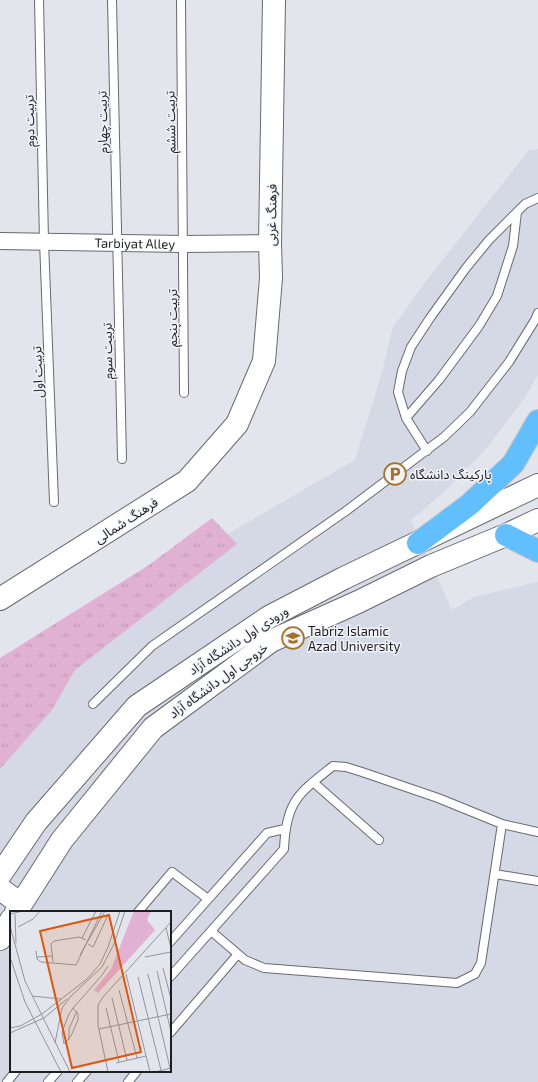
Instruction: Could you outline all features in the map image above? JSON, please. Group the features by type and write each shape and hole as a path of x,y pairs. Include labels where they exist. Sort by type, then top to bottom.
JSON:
{"highway":[{"path":"418,543 469,505 514,464 538,421"},
{"path":"506,535 538,551"}],"street":[{"name":"فرهنگ غربی","path":"236,424 264,361 271,278 270,243 274,0"},
{"name":"Tarbiyat Alley","path":"0,240 184,244 270,243"},
{"name":"فرهنگ شمالی","path":"0,600 187,481 236,424"},
{"name":"ورودی اول دانشگاه آزاد","path":"0,875 36,822 137,706 269,616 344,578 538,485"},
{"path":"492,508 506,535"},
{"name":"خروجی اول دانشگاه آزاد","path":"17,911 62,840 153,728 271,641 358,602 431,566 538,520"},
{"path":"418,543 431,566"},
{"path":"344,578 358,602"},
{"path":"36,822 62,840"},
{"path":"0,889 15,911"},
{"name":"خروجی اول دانشگاه آزاد","path":"0,939 10,922"}],"lane":[{"name":"تربیت دوم","path":"39,0 44,241"},
{"name":"تربیت چهارم","path":"112,0 117,243"},
{"name":"تربیت ششم","path":"181,0 184,244"},
{"path":"427,451 406,418 398,392 402,371 411,347 466,268 489,240 525,204 538,198"},
{"path":"406,418 440,380 479,326 497,296 513,246 517,212"},
{"name":"تربیت اول","path":"44,241 54,502"},
{"name":"تربیت سوم","path":"117,243 122,459"},
{"name":"تربیت پنجم","path":"184,244 184,393"},
{"path":"93,704 152,646 346,511 444,437 470,412 509,362 538,313"},
{"path":"171,976 284,849 285,829 288,813 295,800 313,782 333,766 346,767 438,798 502,824 538,832"},
{"path":"313,782 379,840"},
{"path":"211,931 245,960 264,968 457,983 475,974 481,963 502,824"},
{"path":"171,941 267,833 285,829"},
{"path":"139,911 172,872 208,899"},
{"path":"495,874 538,880"},
{"path":"171,1032 238,954"},
{"path":"7,1082 15,1072"},
{"path":"48,1082 57,1072"},
{"path":"77,1082 86,1072"},
{"path":"128,1082 137,1072"}],"shaded area":[{"name":"Tabriz Islamic Azad University","path":"538,149 538,375 524,399 485,450 446,490 411,520 452,610 474,597 538,582 538,1082 0,1082 0,666 355,460 381,376 393,327 423,285 528,151"}],"green space":[{"path":"212,518 237,544 75,670 52,710 0,769 0,658 149,565"}],"place":[{"name":"پارکینگ دانشگاه","path":"395,474"},
{"name":"Tabriz Islamic Azad University","path":"293,638"}]}
